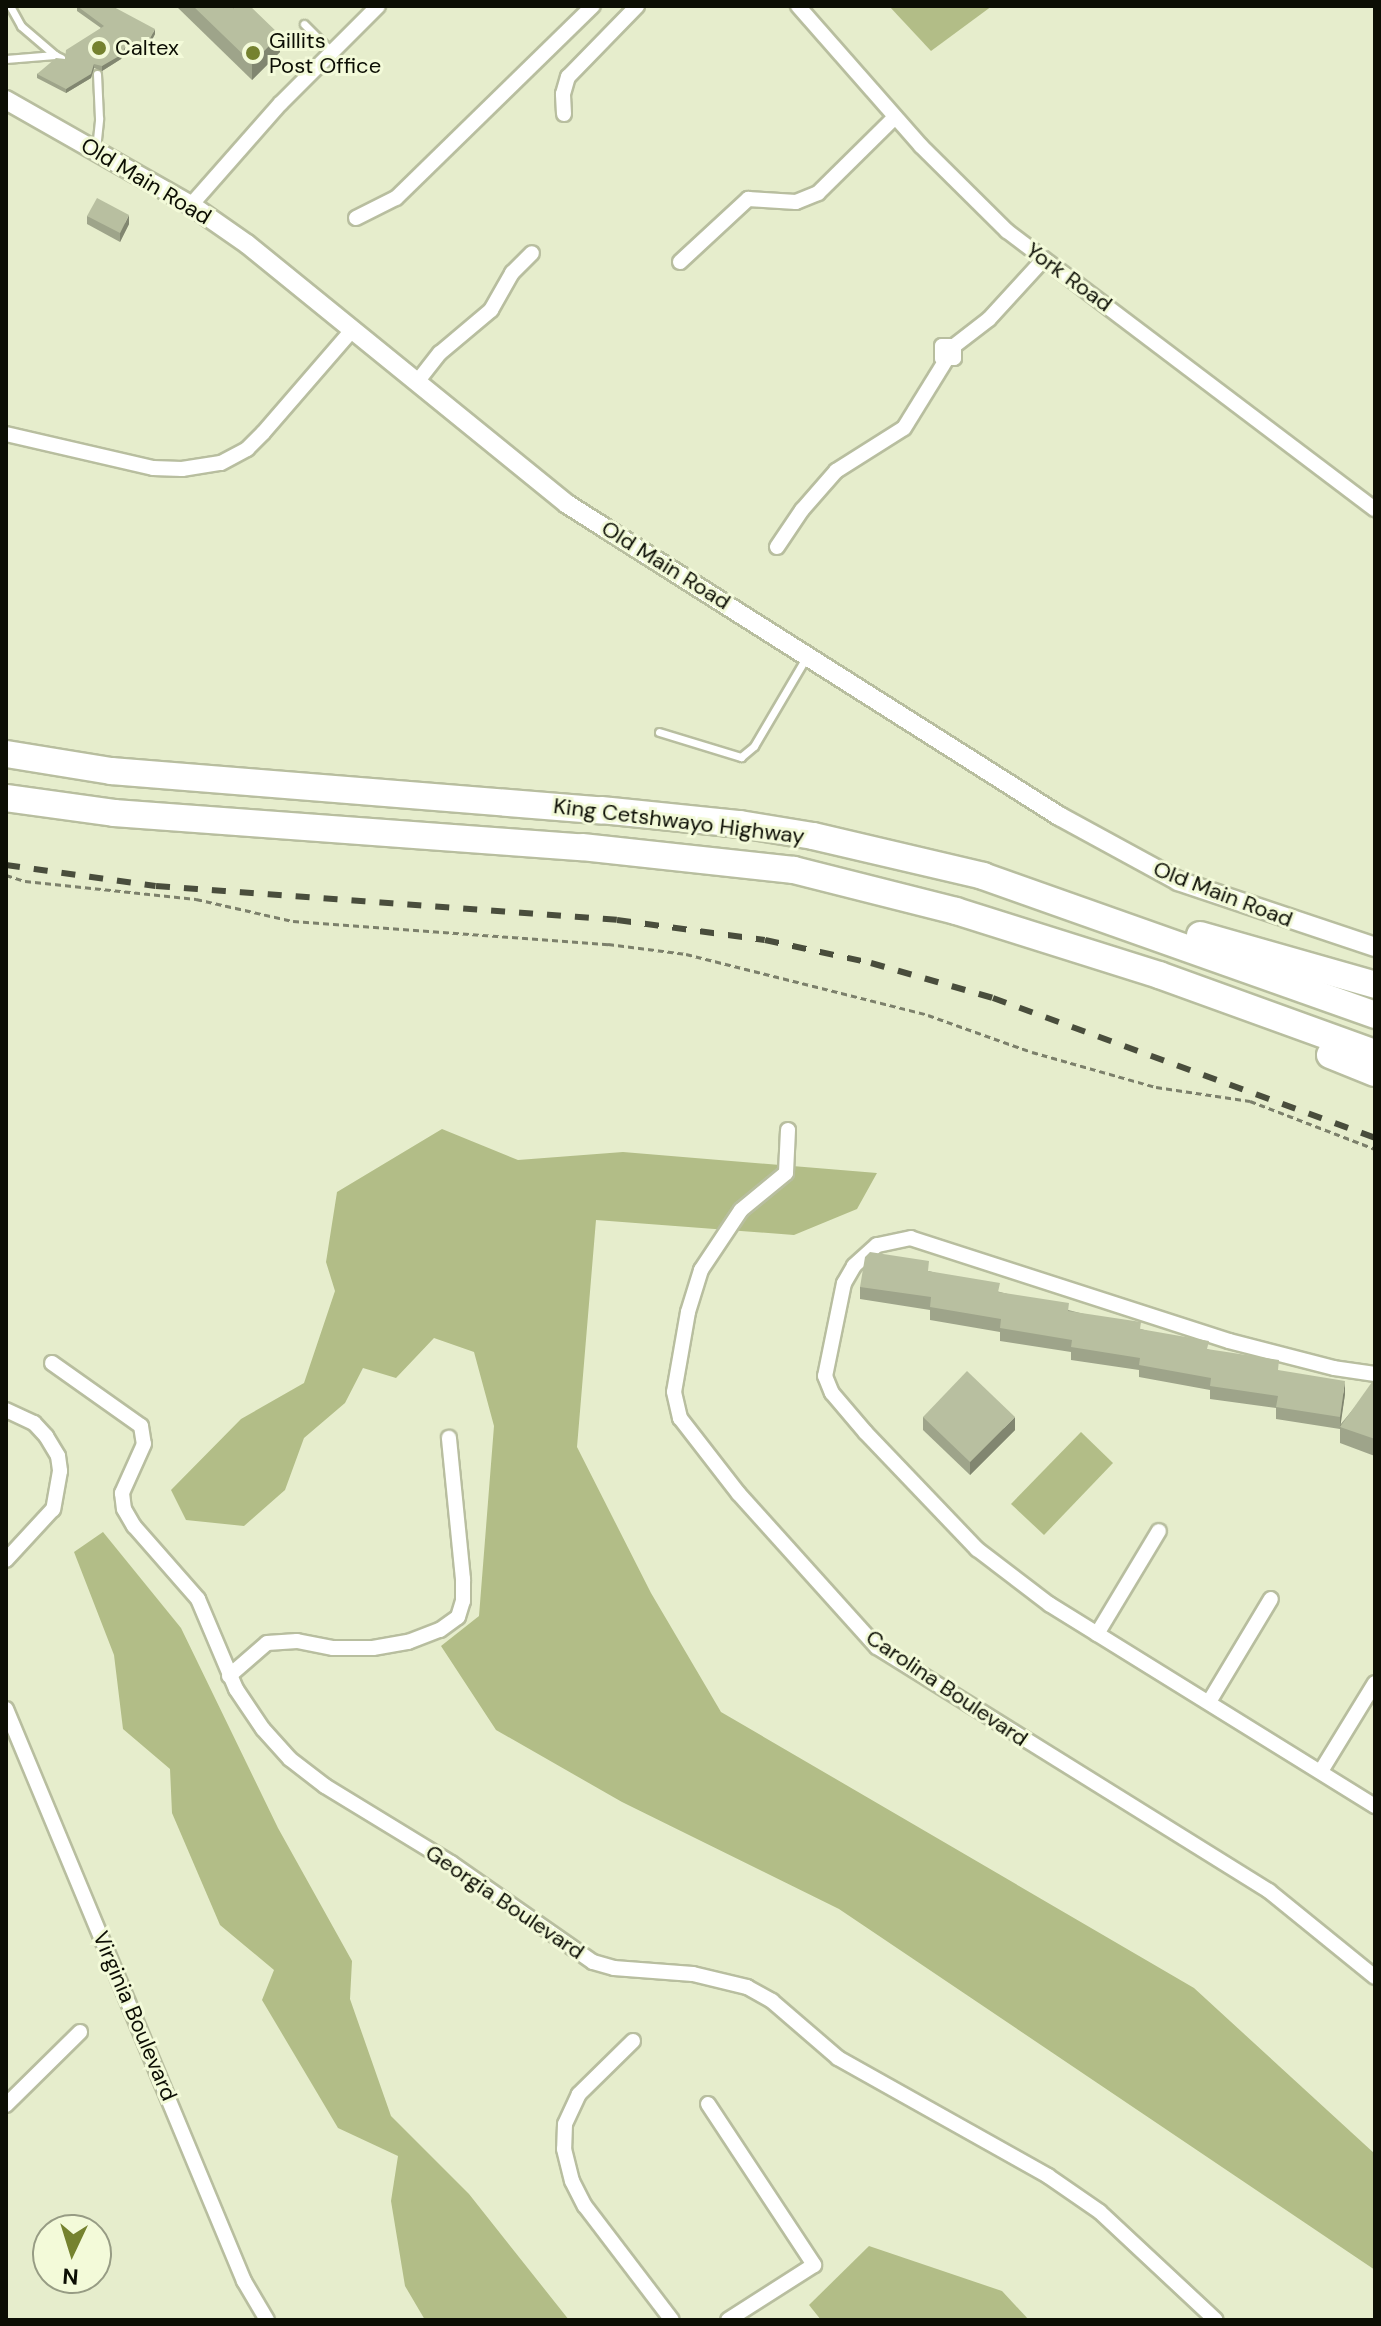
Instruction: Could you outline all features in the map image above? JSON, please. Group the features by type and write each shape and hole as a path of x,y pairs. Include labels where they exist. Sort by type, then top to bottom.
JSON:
{"highway":[{"name":"King Cetshwayo Highway","path":"6,754 111,771 740,824 906,856 983,876 1084,909 1375,1015"},
{"name":"King Cetshwayo Highway","path":"6,798 114,813 582,847 755,864 867,887 1088,953 1159,975 1375,1053"},
{"path":"1084,909 1147,920 1375,985"},
{"path":"1088,953 1182,996 1375,1073"}],"street":[{"path":"191,205 252,133 378,6"},
{"path":"356,218 396,198 593,6"},
{"path":"564,114 563,94 568,77 637,6"},
{"name":"York Road","path":"798,6 948,176 1007,231 1375,509"},
{"name":"Old Main Road","path":"6,100 191,205 247,244 567,504 1117,851 1178,881 1237,903 1375,947"},
{"path":"680,262 748,199 796,202 818,193 895,117"},
{"path":"417,382 440,353 491,310 512,273 532,253"},
{"path":"777,547 802,510 836,471 904,428 946,360 957,354 954,346 989,319 1044,259"},
{"path":"6,434 153,468 182,469 221,463 247,449 263,433 353,329"},
{"name":"Carolina Boulevard","path":"788,1130 786,1173 741,1210 701,1270 688,1312 674,1392 680,1418 739,1494 877,1647 1269,1891 1375,1977"},
{"path":"1375,1374 1334,1368 1229,1341 911,1238 893,1239 868,1253 844,1283 825,1376 832,1393 977,1549 1049,1604 1375,1806"},
{"name":"Georgia Boulevard","path":"52,1363 141,1426 144,1444 122,1493 124,1509 134,1526 198,1599 229,1676 253,1717 290,1759 325,1786 451,1863 582,1955 603,1966 670,1969 756,1991 838,2058 1048,2176 1100,2212 1216,2320"},
{"path":"6,1410 34,1423 58,1456 59,1488 53,1509 6,1560"},
{"path":"229,1676 267,1643 297,1641 333,1648 373,1648 408,1642 440,1630 458,1617 463,1601 463,1579 449,1438"},
{"path":"1097,1634 1159,1531"},
{"path":"1209,1702 1271,1599"},
{"path":"1321,1771 1375,1683"},
{"name":"Virginia Boulevard","path":"6,1709 216,2205 244,2281 267,2320"},
{"path":"6,2105 80,2032"},
{"path":"633,2041 579,2094 565,2124 564,2149 572,2181 585,2206 672,2320"},
{"path":"708,2104 814,2265 728,2320"}],"lane":[{"path":"6,59 58,56 21,26 8,7"},
{"path":"304,24 332,52"},
{"path":"96,151 99,118 97,74"},
{"path":"659,732 741,757 754,746 809,654"}],"path":[{"path":"6,875 25,881 196,899 293,921 371,924 417,932 608,944 686,954 928,1015 1032,1052 1156,1087 1250,1101 1375,1149"}],"green space":[{"path":"889,6 992,6 931,51"},
{"path":"442,1129 518,1160 623,1152 877,1173 857,1209 794,1235 596,1220 577,1447 651,1593 721,1712 1194,1988 1375,2154 1375,2270 839,1909 622,1802 496,1730 441,1646 479,1616 494,1426 474,1352 434,1338 396,1378 363,1368 345,1403 304,1438 285,1490 244,1526 186,1520 171,1490 241,1419 304,1383 335,1291 326,1262 337,1192"},
{"path":"1081,1432 1113,1463 1044,1535 1011,1504"},
{"path":"103,1532 181,1628 278,1828 352,1961 350,1999 391,2116 469,2194 569,2320 425,2320 405,2286 391,2201 398,2156 338,2128 262,2000 274,1970 220,1925 172,1813 170,1769 123,1729 114,1655 74,1552"},
{"path":"869,2246 1002,2291 1029,2320 821,2320 809,2305"}],"building":[{"name":"Caltex","path":"77,6 112,6 155,29 145,48 129,40 121,55 102,66 94,64 91,74 66,89 37,74 56,58 65,59 66,50 104,26"},
{"path":"193,6 232,6 234,9 250,6 280,35 252,63"},
{"path":"97,198 129,215 120,233 87,216"},
{"path":"870,1252 929,1261 928,1271 1000,1283 998,1292 1069,1303 1068,1311 1141,1322 1140,1329 1209,1341 1207,1349 1279,1360 1278,1370 1345,1381 1340,1417 1276,1407 1278,1396 1210,1386 1211,1378 1139,1365 1140,1358 1071,1347 1072,1340 1000,1328 1001,1319 930,1307 931,1297 860,1287 865,1257"},
{"path":"967,1371 1015,1417 970,1462 923,1417"},
{"path":"1372,1382 1375,1383 1375,1439 1340,1427"}],"railway":[{"path":"6,865 156,886 617,920 765,940 871,963 993,998 1375,1138"}],"place":[{"name":"Caltex","path":"99,48"},
{"name":"Gillits Post Office","path":"253,53"}]}
